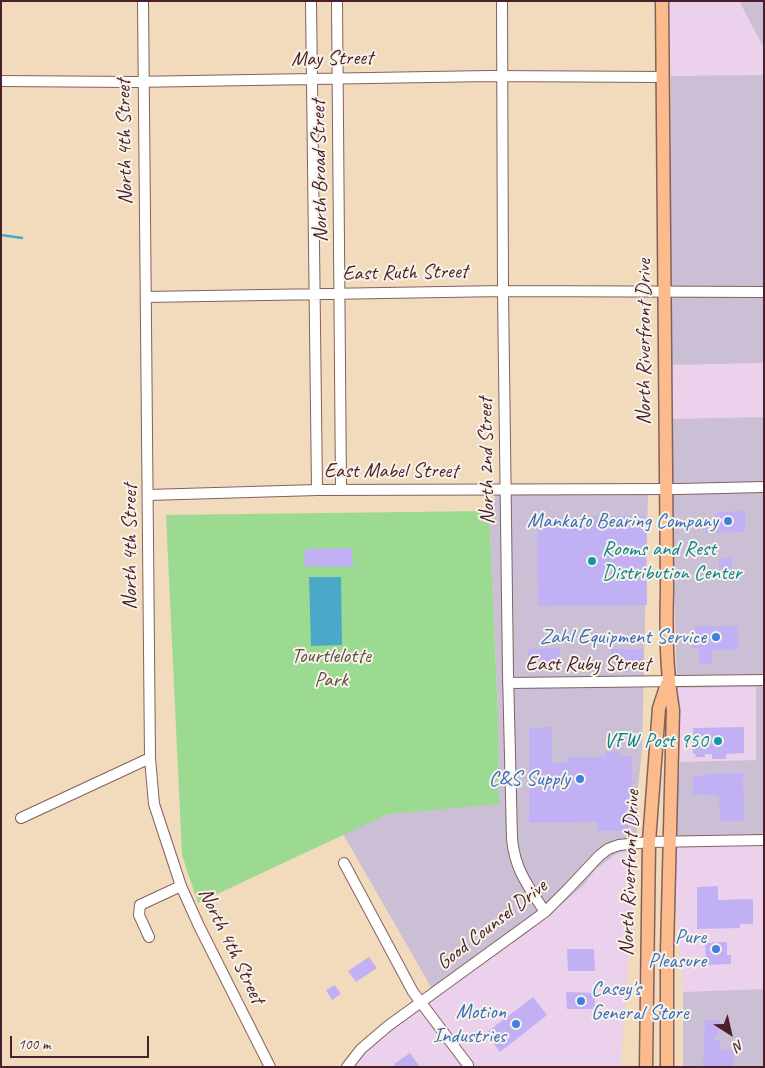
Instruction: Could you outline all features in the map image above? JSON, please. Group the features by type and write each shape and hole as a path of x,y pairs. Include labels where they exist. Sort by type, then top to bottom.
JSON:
{"main road":[{"name":"North Riverfront Drive","path":"662,1 666,633 668,682 673,710 669,841 667,1067"},
{"name":"North Riverfront Drive","path":"646,1067 649,842 658,708 668,682"}],"street":[{"name":"North 4th Street","path":"143,1 150,758 154,804 181,886 270,1067"},
{"name":"North Broad Street","path":"311,1 313,294 317,490"},
{"name":"North Broad Street","path":"337,1 342,490"},
{"name":"North 2nd Street","path":"502,1 503,291 508,683 514,854 518,869 525,883 545,912"},
{"name":"May Street","path":"1,81 503,76 663,77"},
{"name":"East Ruth Street","path":"146,297 503,291 764,292"},
{"name":"East Mabel Street","path":"148,495 317,490 764,487"},
{"name":"East Ruby Street","path":"508,683 764,680"},
{"path":"21,818 150,758"},
{"name":"Good Counsel Drive","path":"347,1067 361,1049 377,1035 545,912 608,848 649,842 764,840"},
{"path":"344,863 413,992 468,1066"},
{"path":"149,936 139,916 140,905 181,886"}],"shaded area":[{"path":"669,1 739,1 764,48 764,75 671,76"},
{"path":"739,1 764,1 764,48"},
{"path":"764,75 764,363 669,365 671,76"},
{"path":"764,363 764,417 670,419 669,365"},
{"path":"764,417 764,844 671,846 680,762 756,760 756,687 677,688 670,419"},
{"path":"497,492 648,495 642,750 637,796 637,856 630,850 616,854 595,870 584,885 526,934 435,994 343,834 388,814 499,803 498,716 489,511"},
{"path":"756,686 756,760 680,762 677,688"},
{"path":"764,844 764,989 683,992 671,846"},
{"path":"630,850 637,856 620,1067 355,1067 367,1050 432,995 526,934 584,885 595,870 616,854"},
{"path":"764,989 764,1067 683,1067 683,992"}],"green space":[{"name":"Tourtlelotte Park","path":"489,511 498,716 499,804 388,814 198,903 182,855 166,515"}],"water":[{"path":"309,577 341,577 342,645 311,646"}],"building":[{"name":"Mankato Bearing Company","path":"745,511 745,532 705,533 705,530 718,512"},
{"name":"Rooms and Rest Distribution Center","path":"646,516 647,605 538,606 537,517"},
{"path":"352,548 353,567 304,566 305,549"},
{"path":"719,558 732,558 732,577 719,577"},
{"name":"Zahl Equipment Service","path":"694,626 738,626 738,650 712,650 712,664 699,664 699,648 693,648"},
{"path":"560,648 560,671 528,671 528,649"},
{"path":"611,649 643,649 643,670 610,669"},
{"name":"C&S Supply","path":"552,727 552,763 567,763 567,757 605,757 605,752 620,751 620,756 632,756 632,795 638,795 638,820 630,823 630,831 597,831 597,822 529,823 529,728"},
{"name":"VFW Post 950","path":"744,727 744,753 726,754 726,759 712,759 712,754 705,754 705,757 695,757 696,754 693,754 693,728"},
{"path":"743,773 744,821 720,821 719,796 693,794 693,776"},
{"path":"718,886 718,900 753,899 753,924 740,924 740,928 697,929 697,887"},
{"name":"Pure Pleasure","path":"727,942 727,955 731,955 731,964 706,965 705,943"},
{"name":"Casey's General Store","path":"567,949 594,949 595,971 568,971"},
{"path":"369,957 377,968 356,982 348,971"},
{"path":"335,985 341,994 332,1000 326,990"},
{"name":"Casey's General Store","path":"566,992 595,993 595,1009 567,1009"},
{"name":"Motion Industries","path":"533,997 547,1015 500,1052 486,1033"},
{"path":"705,1020 719,1020 719,1035 715,1035 715,1040 720,1040 720,1050 734,1050 733,1067 703,1067"},
{"path":"410,1053 420,1067 397,1067 394,1064"}],"waterway":[{"path":"1,235 22,238"}],"place":[{"name":"Mankato Bearing Company","path":"728,521"},
{"name":"Rooms and Rest Distribution Center","path":"592,561"},
{"name":"Zahl Equipment Service","path":"716,637"},
{"name":"VFW Post 950","path":"718,741"},
{"name":"C&S Supply","path":"580,779"},
{"name":"Pure Pleasure","path":"716,949"},
{"name":"Casey's General Store","path":"581,1001"},
{"name":"Motion Industries","path":"516,1024"}]}
